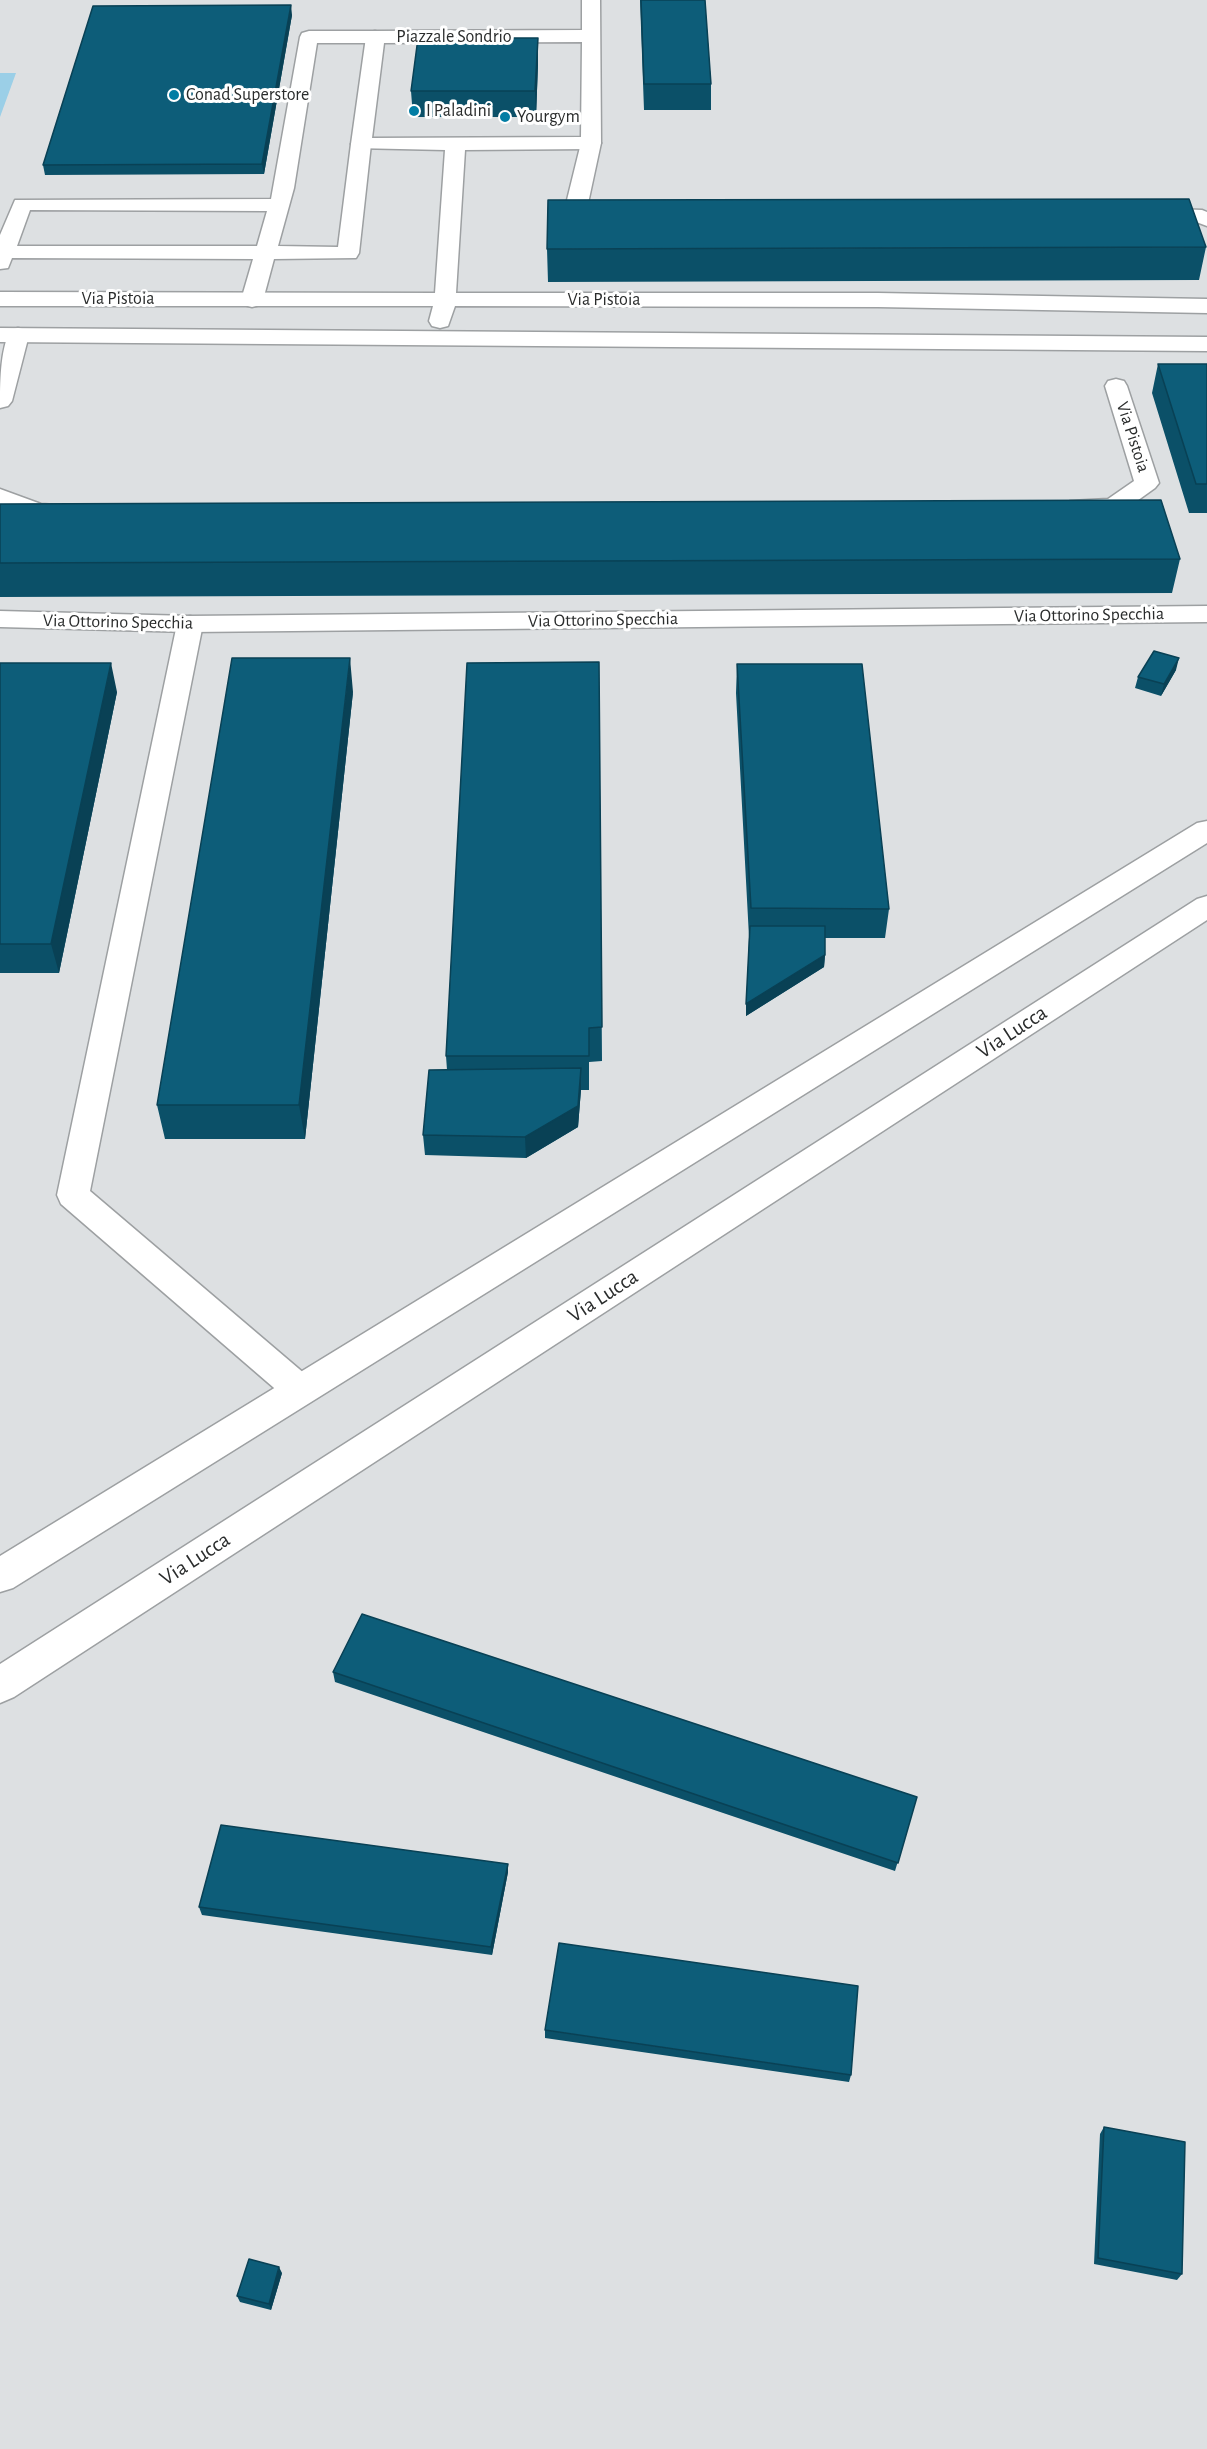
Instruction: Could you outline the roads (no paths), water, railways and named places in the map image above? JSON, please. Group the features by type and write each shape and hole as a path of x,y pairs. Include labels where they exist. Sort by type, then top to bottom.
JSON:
{"street":[{"path":"591,0 591,142 576,204 577,211 587,216 635,216"},
{"name":"Piazzale Sondrio","path":"266,253 348,253 375,37 591,36"},
{"path":"252,300 280,205 309,37 375,37"},
{"path":"361,144 591,142"},
{"path":"437,337 445,300 455,144"},
{"path":"266,253 2,258 22,204 280,205"},
{"path":"1135,214 1195,214 1207,220"},
{"name":"Via Pistoia","path":"0,299 878,300 1207,306"},
{"name":"Via Pistoia","path":"0,401 9,335 1207,344"},
{"name":"Via Pistoia","path":"1054,507 1114,506 1147,483 1116,386"},
{"path":"0,496 38,511 86,511"},
{"name":"Via Ottorino Specchia","path":"0,619 190,624 1207,614"},
{"path":"190,624 73,1195 300,1390"},
{"path":"0,1576 1207,830"},
{"name":"Via Lucca","path":"0,1685 1207,906"}],"place":[{"name":"Conad Superstore","path":"174,95"},
{"name":"I Paladini","path":"414,111"},
{"name":"Yourgym","path":"505,117"}]}
